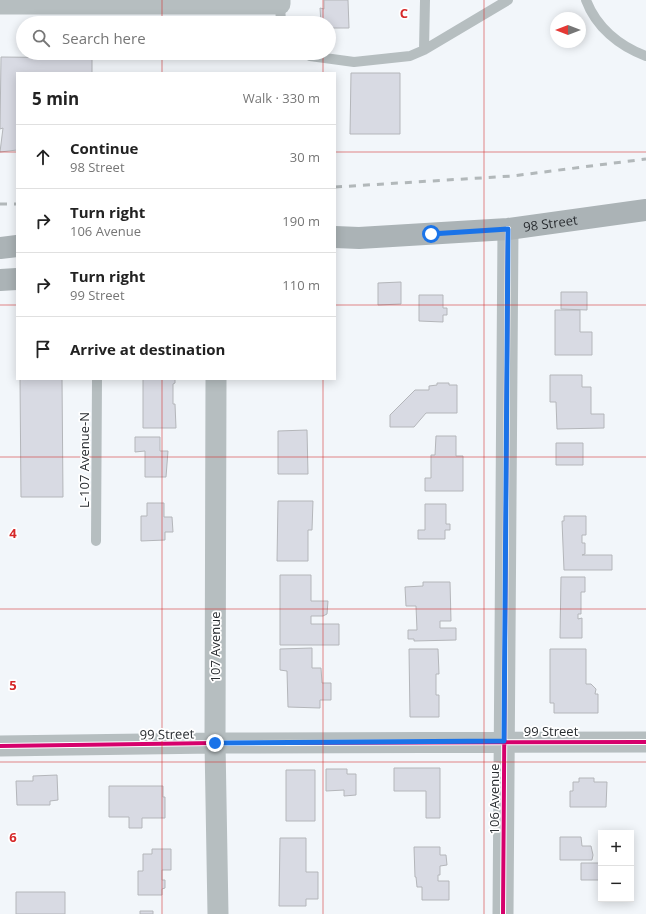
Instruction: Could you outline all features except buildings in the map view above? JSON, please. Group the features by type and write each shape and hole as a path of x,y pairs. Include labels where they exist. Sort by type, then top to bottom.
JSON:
{"main road":[{"name":"98 Street","path":"336,237 358,238 508,229 646,210"},
{"name":"98 Street","path":"336,242 358,238"},
{"path":"0,248 16,246"},
{"path":"0,280 16,279"}],"street":[{"path":"0,4 280,9"},
{"name":"106 Avenue","path":"503,914 508,229"},
{"name":"107 Avenue","path":"216,380 215,743 218,914"},
{"name":"99 Street","path":"0,746 504,741 646,742"}],"lane":[{"path":"424,50 426,0"},
{"path":"336,60 354,62 410,56 424,50 508,0"},
{"path":"586,0 598,22 612,37 630,50 646,56"},
{"name":"L-107 Avenue-N","path":"96,541 97,380"}],"railway":[{"path":"336,187 512,176 646,159"},
{"path":"0,204 16,204"}],"cycle path":[{"path":"503,914 508,229"},
{"path":"0,746 215,743 646,742"}],"route":[{"path":"215,743 504,741 508,229 431,234"}]}
